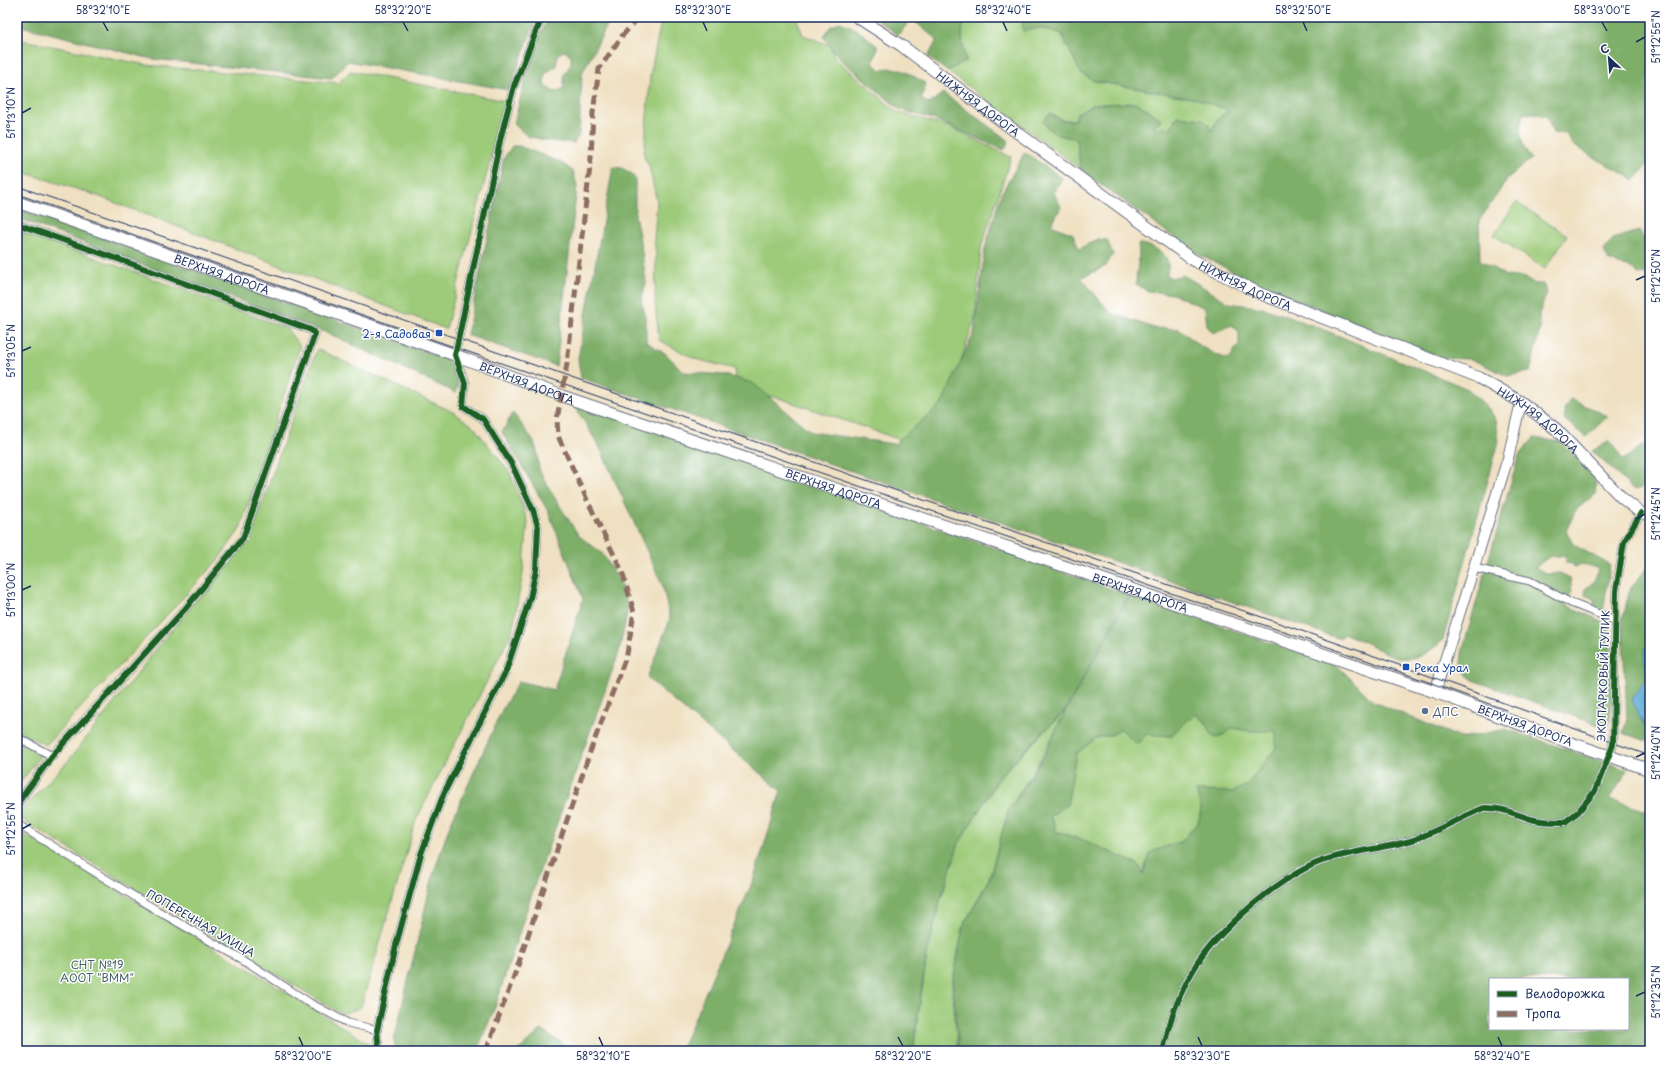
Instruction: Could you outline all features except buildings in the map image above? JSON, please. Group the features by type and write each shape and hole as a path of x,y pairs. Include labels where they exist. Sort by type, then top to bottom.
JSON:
{"main road":[{"name":"НИЖНЯЯ ДОРОГА","path":"857,17 902,46 1192,260 1260,294 1479,378 1521,402 1556,429 1622,498 1645,514"},
{"name":"ВЕРХНЯЯ ДОРОГА","path":"17,202 455,355 562,396 1435,692 1565,741 1650,770"},
{"path":"1435,692 1508,458 1521,402"}],"street":[{"path":"379,1051 377,1030 396,945 421,854 444,793 506,671 530,598 536,570 538,527 533,510 512,466 483,419 463,406 465,383 455,355 503,129 514,86 542,17"},
{"path":"17,224 132,264 215,296 249,306 311,330 315,334 243,538 185,610 52,756 17,804"},
{"name":"ЭКОПАРКОВЫЙ ТУПИК","path":"1163,1051 1170,1020 1183,989 1207,950 1243,913 1266,894 1295,874 1322,861 1416,839 1484,808 1502,809 1534,820 1547,822 1565,822 1578,812 1595,791 1613,745 1614,620 1616,591 1624,542 1645,514"},
{"path":"1474,568 1530,581 1571,604 1614,620"},
{"path":"17,737 35,745 52,756"},
{"name":"ПОПЕРЕЧНАЯ УЛИЦА","path":"17,824 158,911 247,962 310,1003 348,1023 377,1030"}],"green space":[{"path":"17,17 537,17 509,90 348,61 332,78 152,59 17,25"},
{"path":"549,17 614,17 608,24 582,73 579,135 574,143 548,141 527,136 514,124 532,55","holes":["564,51 571,55 571,64 564,75 564,88 554,92 544,85 545,74 556,66 558,54"]},
{"path":"662,17 796,17 803,35 830,45 835,58 897,112 950,127 1011,157 981,248 975,318 944,413 921,447 779,398 734,389 735,369 695,359 659,340 655,304 656,255 654,239 657,202 649,166 644,157 650,76"},
{"path":"874,17 967,17 964,21 962,32 966,61 947,71 928,57 937,40 912,19 898,35"},
{"path":"968,17 1022,17 1023,31 1040,28 1061,33 1081,73 1094,81 1198,99 1229,110 1219,118 1210,132 1208,124 1203,119 1177,116 1171,128 1153,128 1161,119 1137,103 1095,104 1077,113 1075,120 1062,120 1050,113 1043,121 1049,129 1061,136 1076,138 1081,169 947,71 966,61 962,32 965,21"},
{"path":"1022,17 1650,17 1650,161 1635,180 1574,146 1566,134 1553,133 1547,117 1535,113 1523,114 1521,138 1531,159 1508,178 1479,221 1480,260 1506,276 1526,278 1535,284 1543,284 1547,293 1539,314 1540,329 1530,372 1507,376 1471,359 1442,358 1264,287 1196,253 1081,170 1076,138 1061,136 1049,129 1043,121 1050,113 1062,121 1075,120 1078,113 1095,104 1137,103 1161,119 1153,128 1171,128 1177,116 1203,119 1208,124 1211,132 1219,118 1229,110 1198,99 1094,81 1081,73 1061,33 1040,28 1023,31"},
{"path":"839,22 865,35 878,47 873,63 880,70 886,68 898,69 926,84 921,99 929,104 943,93 1009,141 1004,150 936,120 899,109 839,58 824,37 830,27"},
{"path":"17,39 146,65 339,83 350,71 506,101 446,329 95,195 17,170"},
{"path":"512,146 519,146 560,162 573,171 577,186 556,366 467,335 504,158"},
{"path":"1025,152 1062,178 1054,193 1061,207 1051,225 1073,234 1079,249 1098,239 1107,240 1113,254 1106,266 1081,278 1111,313 1154,328 1180,329 1196,343 1209,351 1229,359 1239,344 1239,332 1232,325 1213,333 1207,326 1205,308 1173,294 1148,291 1136,284 1139,254 1138,244 1147,245 1156,249 1167,259 1167,274 1171,278 1183,275 1229,303 1263,308 1317,327 1468,389 1488,408 1496,420 1499,441 1443,640 1429,651 1416,657 1405,658 1394,656 1345,634 1340,639 581,378 578,359 613,167 622,168 632,174 635,179 635,215 646,283 641,301 646,317 646,342 666,354 684,372 724,375 753,383 811,432 894,444 941,405 974,333 985,249 1001,194"},
{"path":"1516,202 1567,235 1545,269 1494,235"},
{"path":"17,208 446,359 457,374 458,383 456,393 330,334 17,218"},
{"path":"17,229 286,328 300,346 240,529 218,560 46,745 17,731"},
{"path":"1639,231 1644,238 1650,236 1650,273 1638,274 1633,269 1608,260 1604,251 1613,239"},
{"path":"317,349 453,412 473,426 510,473 528,522 523,572 512,632 416,820 361,1007 342,1014 17,817 17,814 69,760 185,613 248,543"},
{"path":"1570,399 1608,416 1586,437 1565,420 1564,410"},
{"path":"572,401 1129,595 1065,710 1001,774 959,843 940,901 926,957 914,1044 915,1051 655,1051 683,1046 754,878 781,791 647,678 670,619 662,584 600,448"},
{"path":"513,413 533,440 537,451 539,469 551,492 579,536 602,553 621,584 627,604 627,614 619,652 536,881 495,1007 477,1051 395,1051 394,1040 433,875 449,827 502,710 519,681 554,690 583,599 548,511 502,432"},
{"path":"1534,438 1561,442 1590,470 1596,485 1595,494 1575,511 1566,531 1574,545 1610,565 1603,612 1593,609 1594,599 1585,595 1586,588 1595,581 1598,568 1582,564 1574,567 1573,564 1565,563 1567,558 1554,556 1543,561 1536,568 1548,574 1560,573 1570,578 1572,592 1564,604 1610,625 1609,638 1612,704 1607,728 1475,681 1464,671 1462,663 1463,648 1519,455"},
{"path":"1610,441 1623,460 1646,443 1650,446 1650,492 1644,487 1634,490 1592,451"},
{"path":"1647,568 1650,570 1650,633 1647,678 1632,699 1638,716 1650,731 1650,742 1623,733 1627,718 1622,621 1630,589"},
{"path":"1130,595 1338,666 1374,702 1461,738 1506,729 1628,770 1610,799 1650,812 1650,1051 959,1051 953,984 963,927 990,878 1008,812 1045,754 1066,710","holes":["1195,714 1205,721 1212,735 1219,738 1233,728 1250,731 1276,731 1276,748 1247,785 1233,792 1196,791 1201,808 1199,821 1182,841 1151,852 1143,874 1139,865 1081,839 1057,832 1050,816 1067,805 1076,754 1096,738 1114,734 1121,729 1137,744 1147,734 1170,736"]},
{"path":"1065,711 1044,753 1008,812 989,878 963,927 952,985 958,1051 915,1051 914,1044 927,957 940,901 959,843 1002,774"},
{"path":"1195,714 1205,721 1212,735 1233,728 1250,731 1277,731 1276,748 1247,785 1233,792 1197,791 1201,808 1199,821 1182,841 1151,852 1142,875 1139,865 1081,839 1057,832 1050,816 1067,805 1076,754 1096,738 1114,734 1121,728 1126,734 1170,736"},
{"path":"17,742 42,754 17,787"},
{"name":"СНТ №19 АООТ \"ВММ\"","path":"17,830 249,969 371,1045 372,1051 17,1051"},
{"path":"541,1030 574,1051 518,1051"}],"water":[{"path":"1650,633 1650,731 1638,716 1632,699 1647,678 1644,656"}],"tram line":[{"path":"17,186 1377,657 1650,756"},
{"path":"17,194 457,348 1395,670 1506,710"}],"marked path":[{"path":"486,1051 517,968 590,752 627,654 634,612 622,571 558,436 557,419 567,364 591,158 593,113 599,69 622,36 639,17"}],"cycle path":[{"path":"379,1051 377,1030 396,945 421,854 444,793 506,671 530,598 536,570 538,527 533,510 512,465 483,419 463,406 465,383 455,355 501,136 514,86 542,17"},
{"path":"17,224 132,264 311,330 315,334 243,538 185,609 52,756 17,804"},
{"path":"1163,1051 1171,1019 1188,979 1194,969 1218,938 1234,922 1251,906 1287,879 1305,869 1333,857 1416,839 1485,808 1498,809 1535,820 1550,822 1565,822 1578,812 1595,791 1613,745 1616,591 1624,542 1641,513"}],"place":[{"name":"2-я Садовая","path":"439,333"},
{"name":"Река Урал","path":"1406,667"},
{"name":"ДПС","path":"1425,711"}]}
